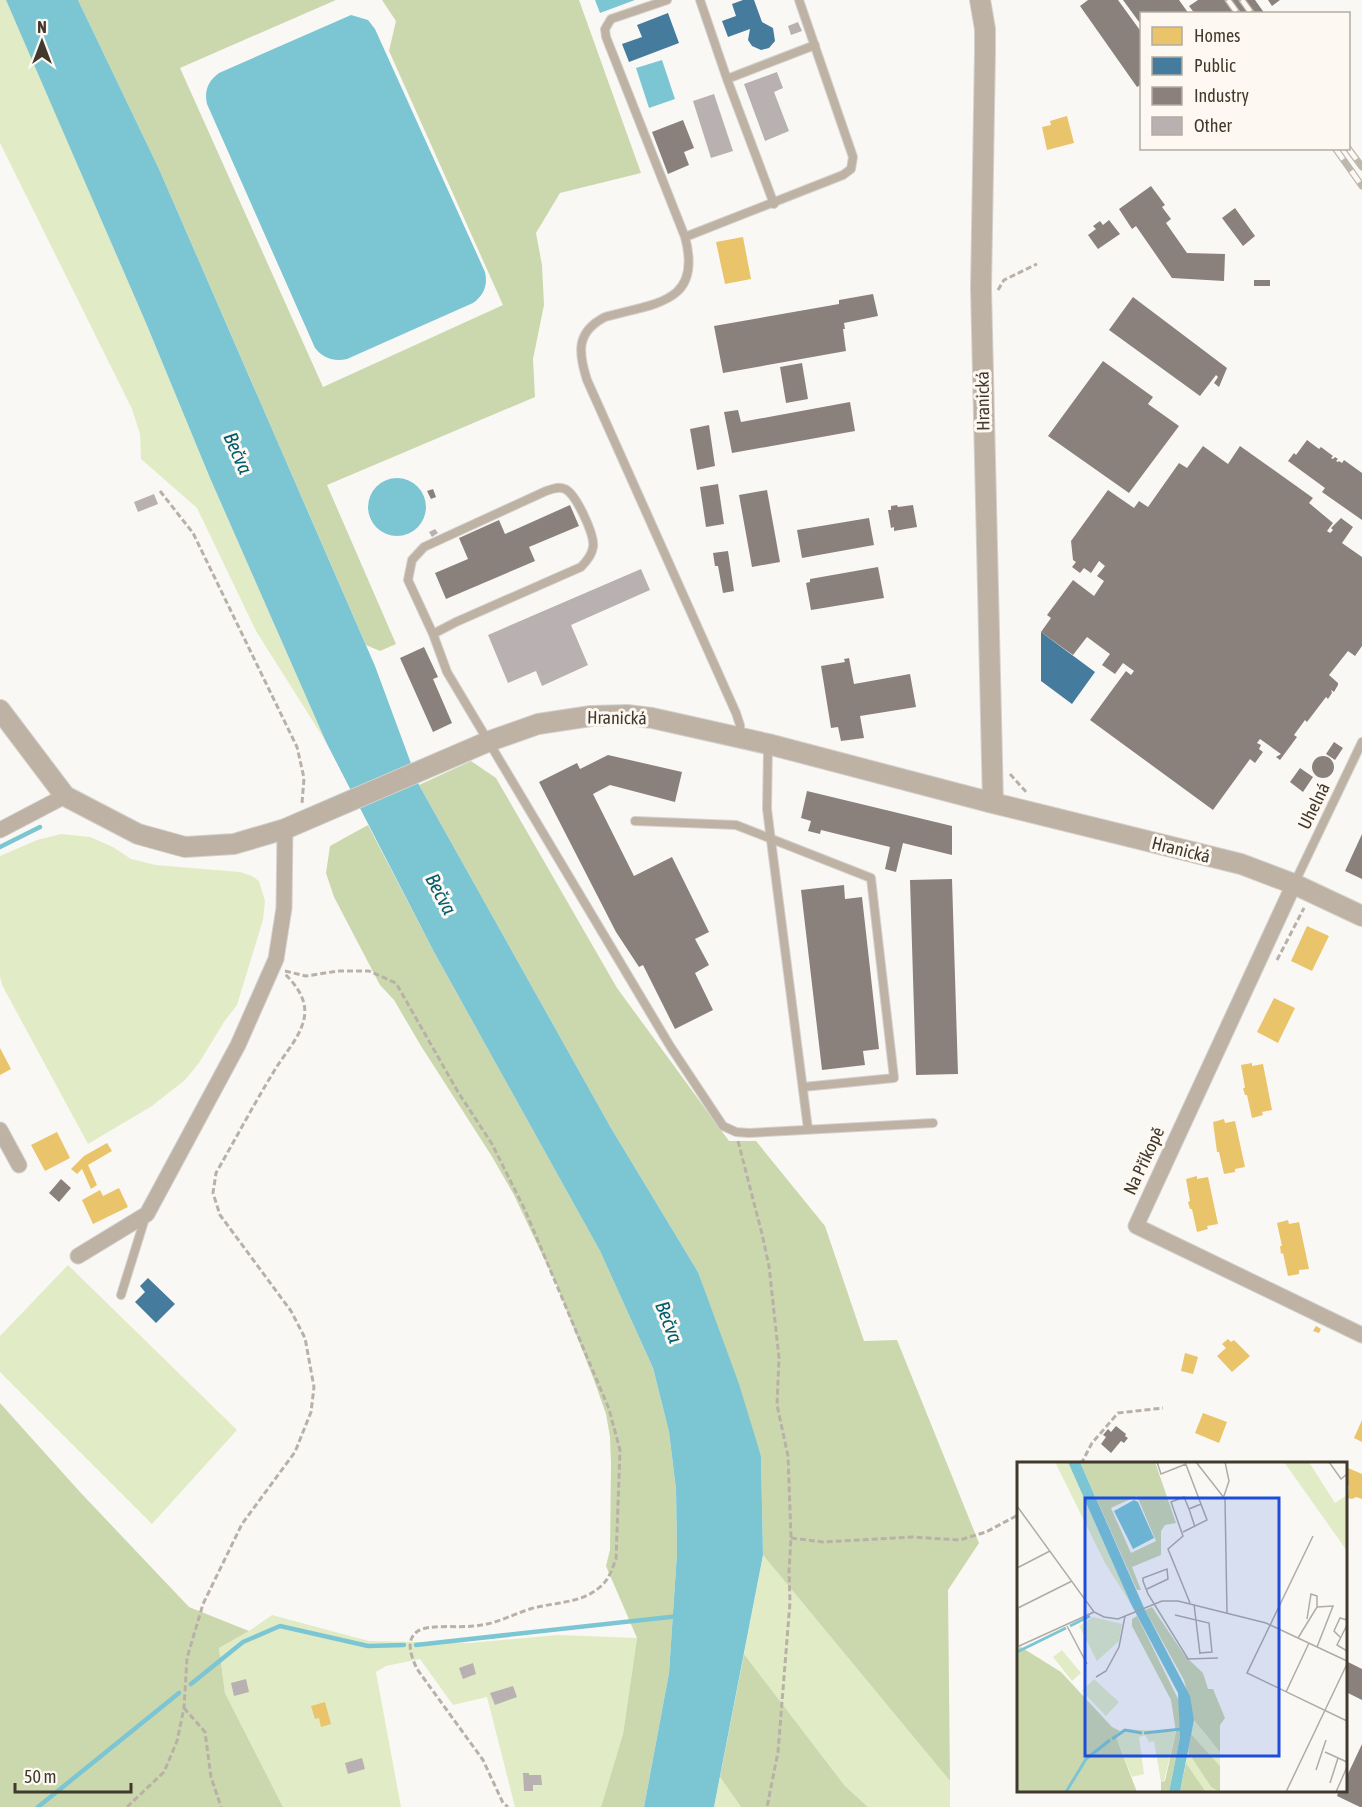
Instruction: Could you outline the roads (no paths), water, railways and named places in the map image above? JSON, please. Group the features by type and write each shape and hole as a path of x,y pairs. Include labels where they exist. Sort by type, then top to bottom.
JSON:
{"street":[{"name":"Hranická","path":"981,0 986,51 981,288 993,803"},
{"path":"0,710 65,796 0,830"},
{"name":"Hranická","path":"65,796 138,834 185,847 234,844 300,823 487,742 546,722 613,715 652,718 768,744 993,803 1242,864 1294,884 1362,916"},
{"path":"78,1256 147,1214 238,1045 276,959 300,823"},
{"name":"Na Příkopě","path":"1294,884 1136,1226 1362,1335"},
{"path":"0,1130 19,1165"}],"lane":[{"path":"667,0 611,19 605,29 614,59 685,237 689,270 677,294 658,303 605,317 595,322 583,338 581,359 587,380 736,713 741,732 740,738"},
{"path":"700,0 774,204"},
{"path":"685,237 843,176 852,169 853,157 798,0"},
{"path":"727,79 815,45"},
{"path":"433,634 581,567 593,550 594,540 575,497 565,489 557,488 424,547 412,560 408,580 433,634 447,672 487,742 670,1046 718,1120 729,1130 736,1132 933,1123"},
{"name":"Uhelná","path":"1294,884 1362,742"},
{"path":"768,744 767,809 808,1129"},
{"path":"635,820 736,825 871,878 894,1078 803,1087"},
{"path":"121,1295 147,1214"}],"water":[{"name":"Bečva","path":"6,0 78,0 159,169 375,666 419,785 611,1128 698,1272 739,1384 761,1456 763,1555 714,1807 644,1807 669,1673 677,1553 676,1489 669,1432 653,1368 600,1251 434,952 326,742 210,478 146,323"},
{"path":"595,0 635,0 600,13"},
{"path":"351,15 368,20 375,29 485,272 486,281 480,297 473,303 347,359 338,360 325,357 315,348 207,104 206,95 212,79 219,73"},
{"path":"662,60 675,99 649,108 636,68"},
{"path":"391,478 403,478 418,486 426,501 426,513 418,528 403,536 391,536 376,528 368,513 368,501 376,486"}],"waterway":[{"path":"0,847 40,827"},
{"path":"416,1645 679,1616"},
{"path":"191,1684 243,1642 280,1626 368,1646 404,1645"},
{"path":"38,1807 179,1693"}],"railway":[{"path":"1228,0 1237,12"},
{"path":"1242,0 1251,12"},
{"path":"1336,150 1362,186"},
{"path":"1349,150 1362,167"}]}
